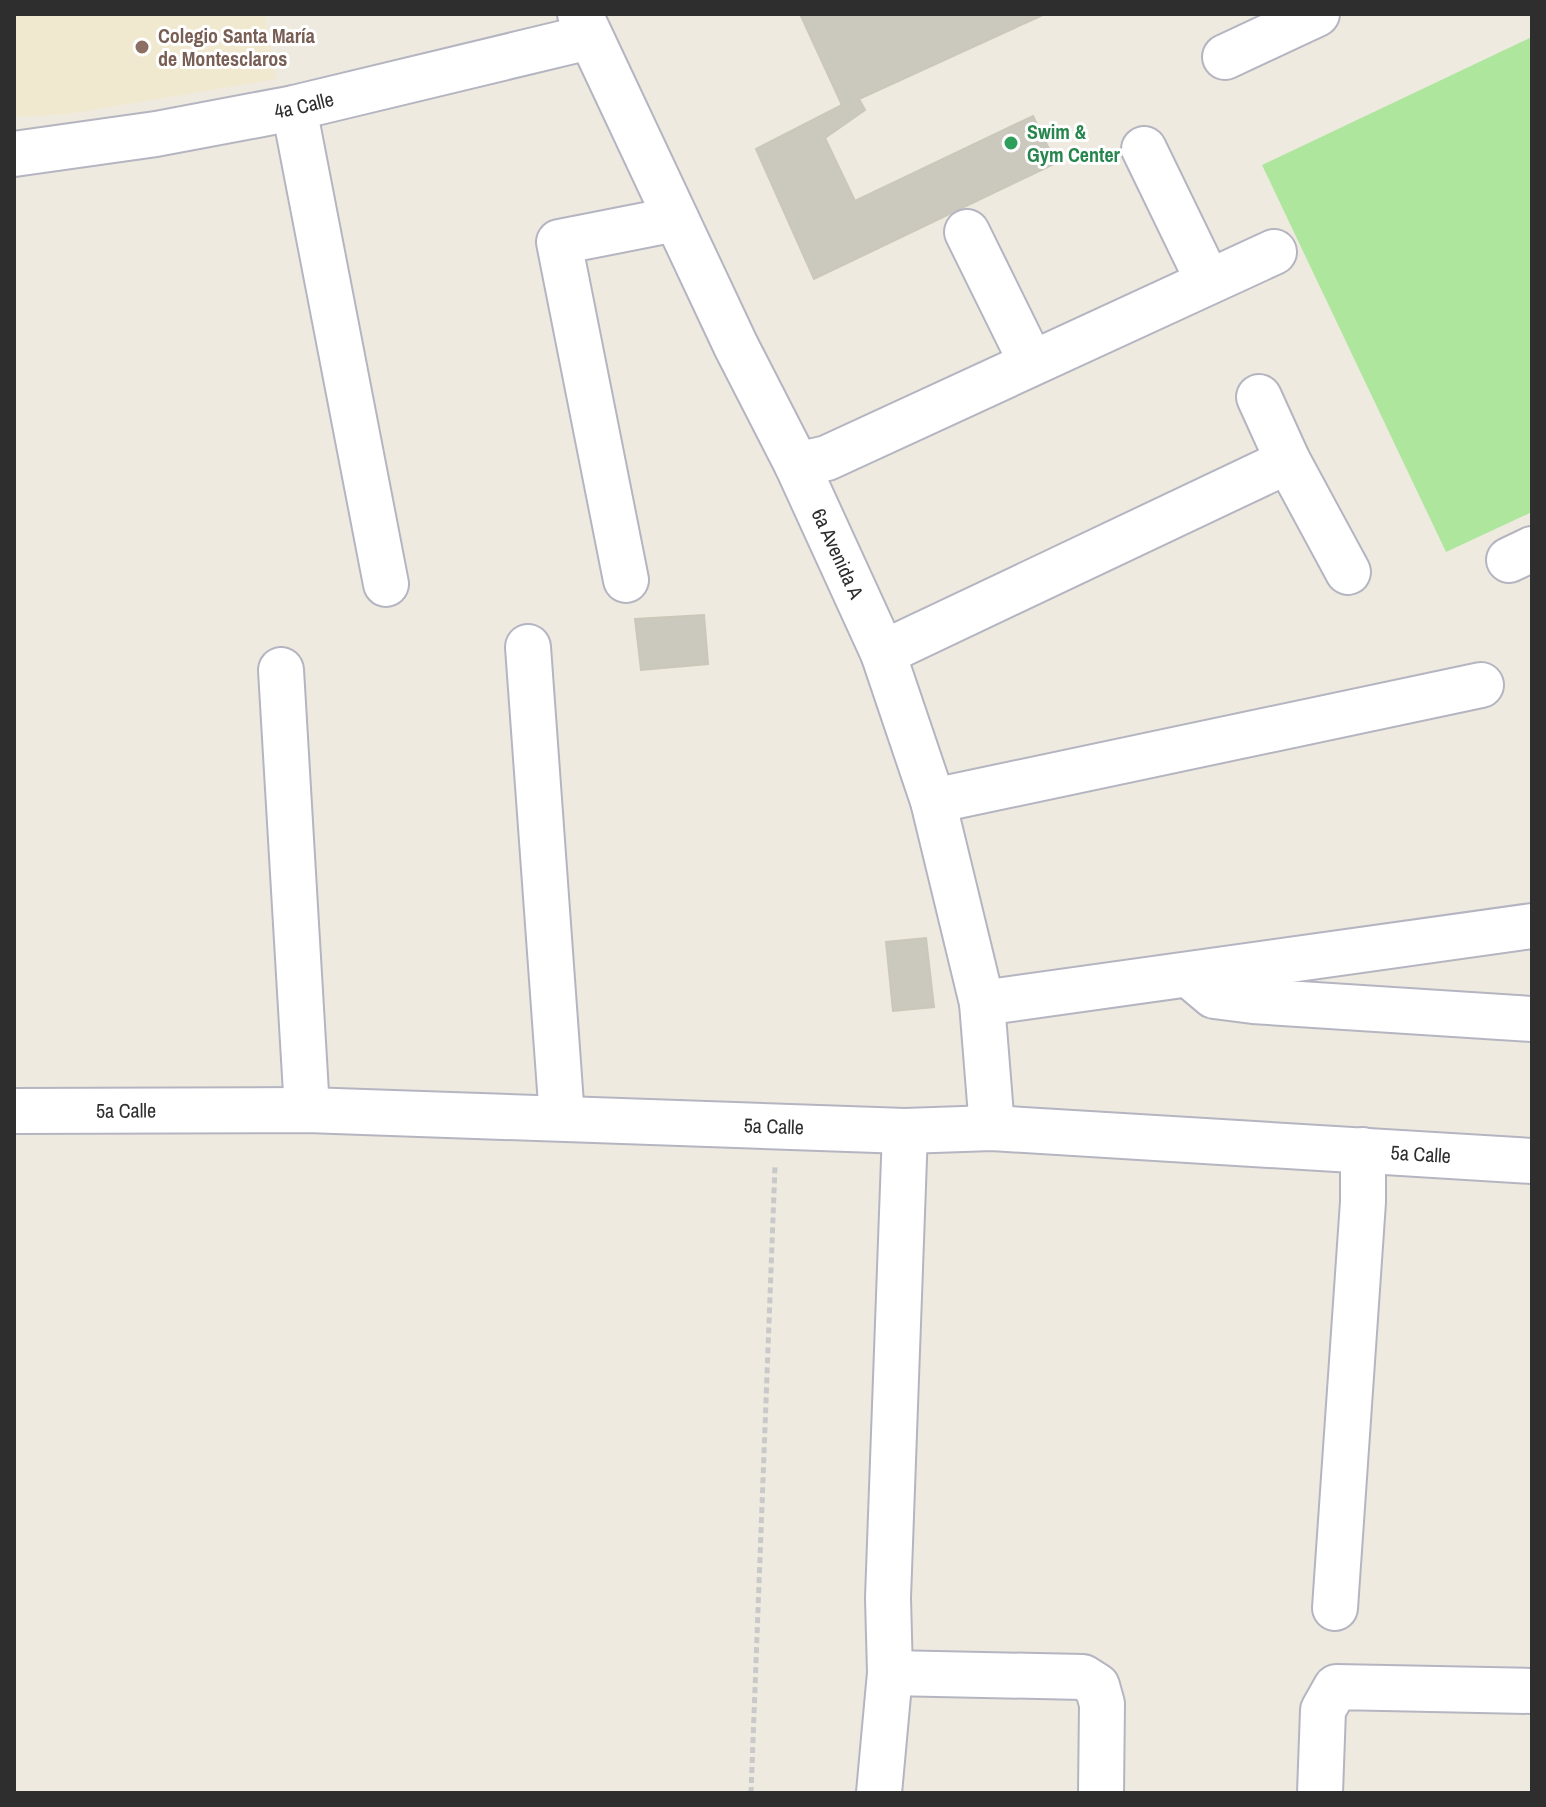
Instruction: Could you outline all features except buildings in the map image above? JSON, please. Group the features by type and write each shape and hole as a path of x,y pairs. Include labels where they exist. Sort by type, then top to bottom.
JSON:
{"street":[{"path":"1225,57 1317,14"},
{"name":"4a Calle","path":"14,154 124,139 294,108 584,26"},
{"name":"6a Avenida A","path":"584,26 797,465 883,653 933,801 982,1003 992,1128"},
{"path":"294,108 386,584"},
{"path":"1144,149 1208,281"},
{"path":"626,580 559,242 676,219"},
{"path":"967,232 1031,362"},
{"path":"797,465 827,458 1274,252"},
{"path":"1259,397 1288,461 1348,572"},
{"path":"883,653 1288,461"},
{"path":"528,647 562,1118"},
{"path":"281,670 307,1110"},
{"path":"933,801 1481,685"},
{"path":"982,1003 1532,926"},
{"path":"1189,975 1214,996 1532,1019"},
{"name":"5a Calle","path":"14,1111 307,1110 905,1131 992,1128 1532,1161"},
{"path":"879,1793 890,1673 888,1598 905,1131"},
{"path":"1335,1608 1363,1202 1363,1150"},
{"path":"890,1673 1083,1677 1097,1686 1102,1704 1101,1793"},
{"path":"1320,1793 1323,1710 1336,1687 1532,1691"}],"path":[{"path":"751,1793 777,1125"}],"shaded area":[{"name":"Colegio Santa María de Montesclaros","path":"14,14 265,14 276,79 69,114 14,117"}],"green space":[{"path":"1532,37 1532,512 1446,552 1262,165"}],"place":[{"name":"Colegio Santa María de Montesclaros","path":"142,47"},
{"name":"Swim & Gym Center","path":"1011,143"}]}
